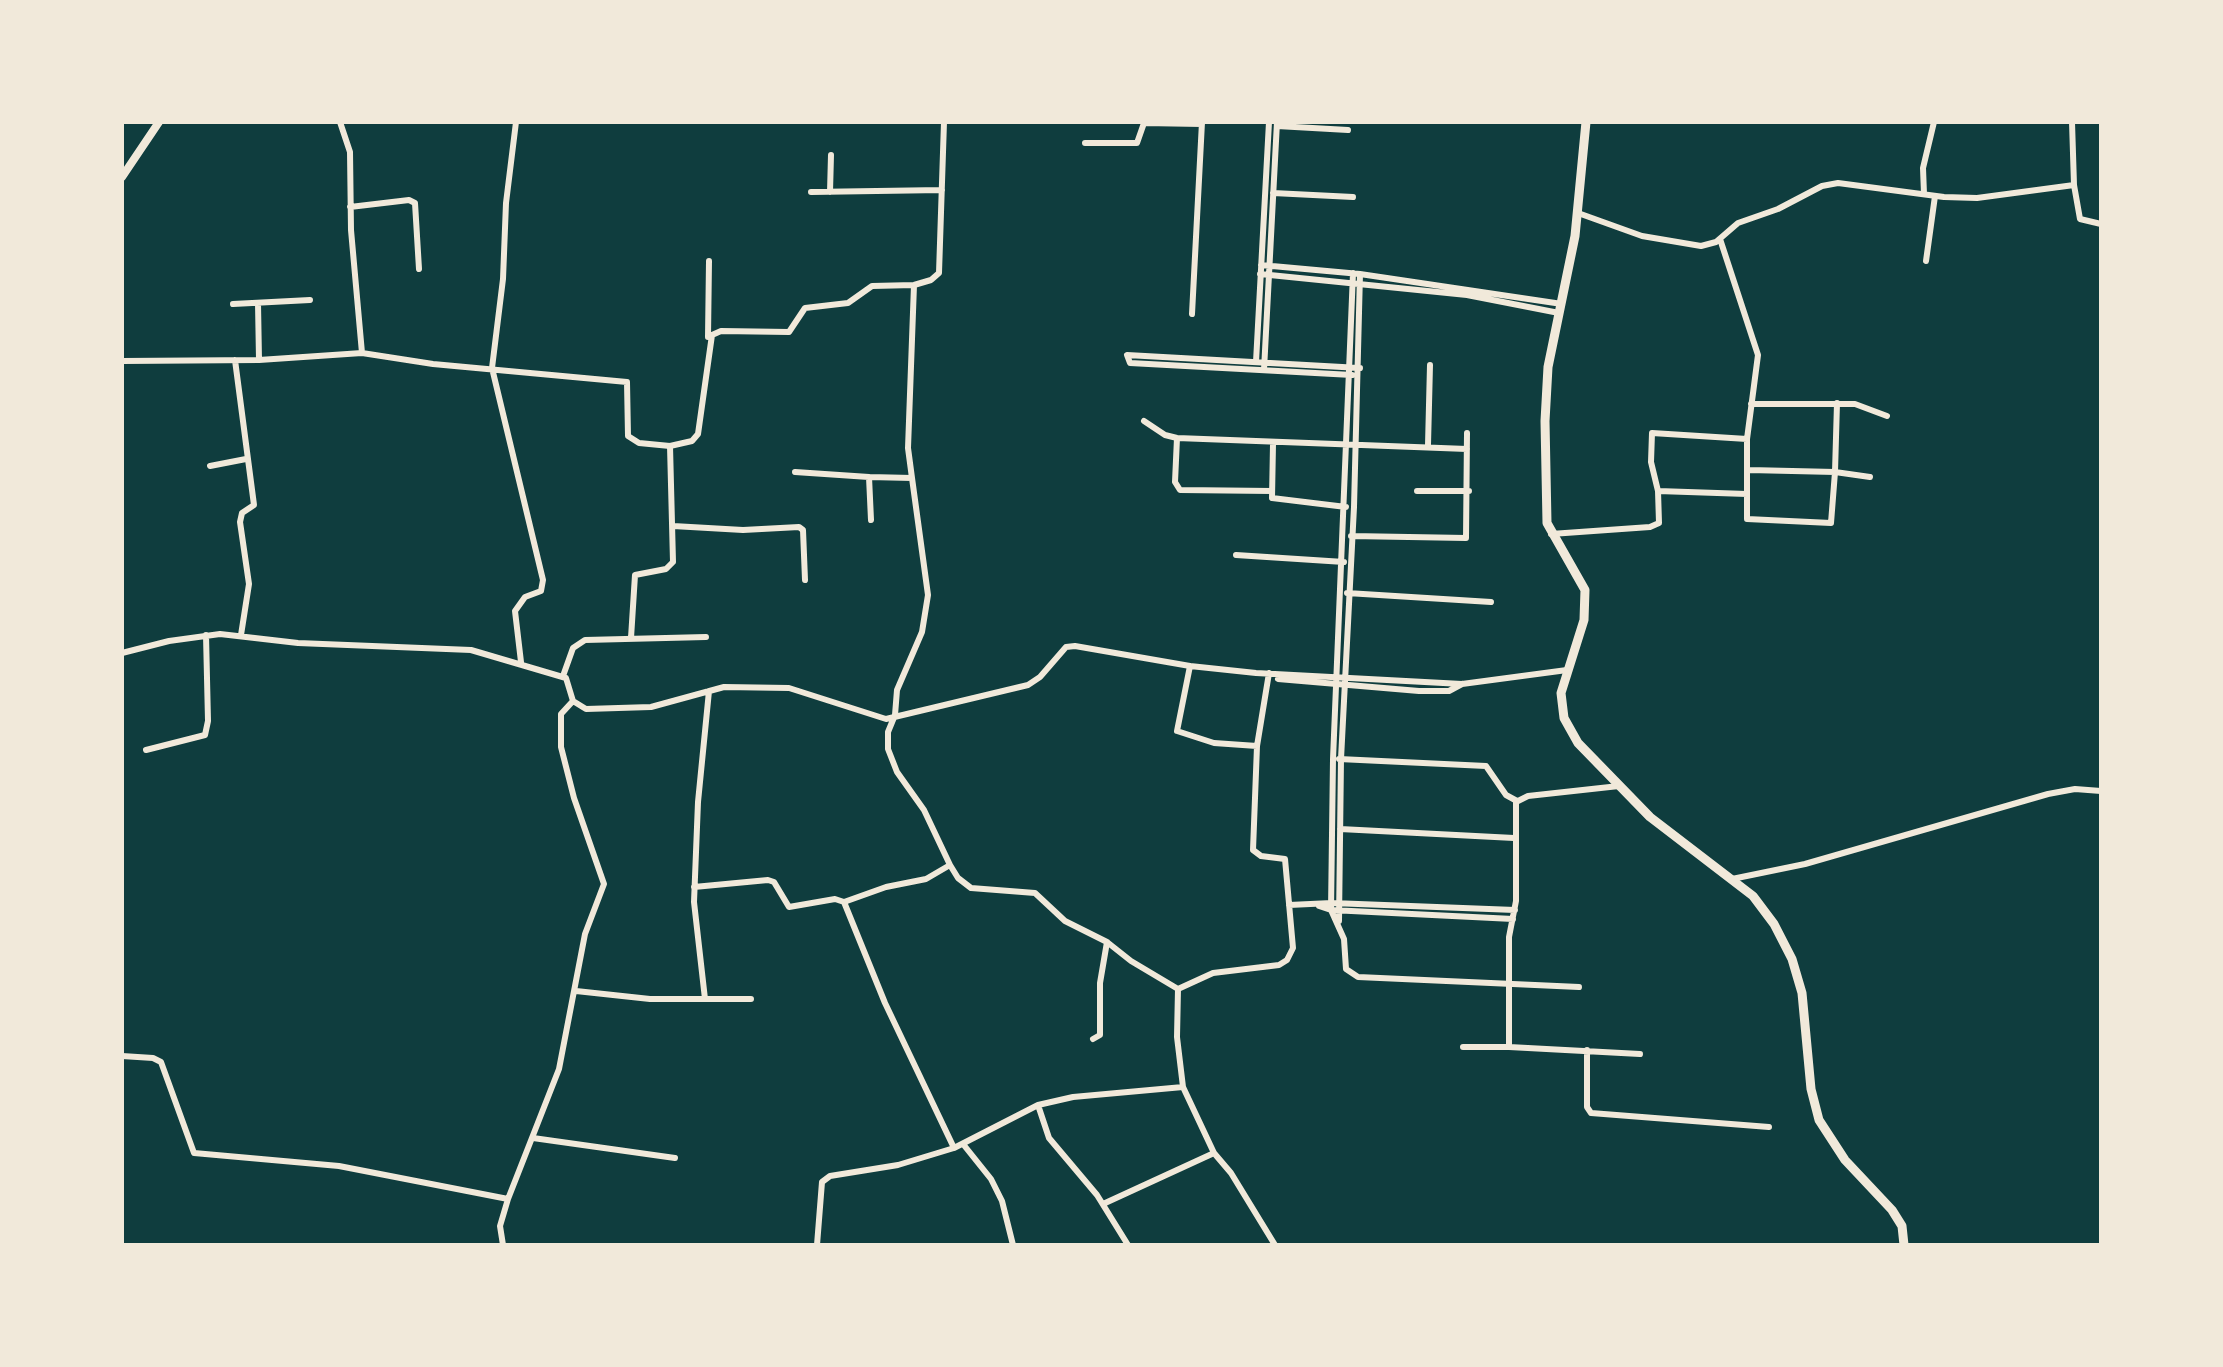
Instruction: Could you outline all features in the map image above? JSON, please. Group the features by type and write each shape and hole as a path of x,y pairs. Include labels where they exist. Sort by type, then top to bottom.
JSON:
{"main road":[{"path":"1586,122 1578,213 1548,367 1545,421 1543,476 1547,523 1585,590 1584,620 1561,693 1564,718 1578,743 1650,817 1753,896 1774,924 1792,959 1802,993 1811,1089 1819,1120 1845,1160 1892,1210 1902,1226 1904,1245"}],"street":[{"path":"122,177 159,122"},
{"path":"340,122 350,152 350,207 362,353"},
{"path":"516,122 506,203 502,293 492,368 543,580 541,591 525,597 515,611 521,662"},
{"path":"708,341 721,331 789,332 805,308 848,303 872,286 914,285 931,280 939,273 944,122"},
{"path":"1264,370 1269,274 1265,265 1269,122"},
{"path":"1924,194 1923,168 1934,122"},
{"path":"2072,122 2074,185 2080,219 2101,224"},
{"path":"1085,143 1137,143 1144,123 1202,123 1192,314"},
{"path":"1255,370 1260,274 1265,265 1277,124 1348,130"},
{"path":"830,192 831,155"},
{"path":"1578,213 1642,236 1701,246 1720,239 1738,223 1778,209 1822,186 1853,184 1935,196 1977,198 2074,185"},
{"path":"811,192 942,190"},
{"path":"1273,193 1353,197"},
{"path":"1926,261 1935,196"},
{"path":"350,207 409,200 415,203 419,269"},
{"path":"1720,239 1758,355 1747,439 1747,519 1831,523 1837,403"},
{"path":"122,361 259,360 362,353 627,382 628,436 639,443 670,446 692,441 698,434 708,341 709,261"},
{"path":"1265,265 1356,274 1561,309"},
{"path":"1260,274 1439,288"},
{"path":"1348,536 1346,446 1352,282 1356,274"},
{"path":"1356,274 1360,283 1354,507 1346,562 1332,829 1332,907 1339,921 1350,975 1579,987"},
{"path":"914,285 914,378 908,448 928,595 922,632 897,690 895,715 888,732 892,761 924,810 958,878 971,888 1035,893 1065,921 1107,942 1131,961 1178,989"},
{"path":"233,304 310,300"},
{"path":"258,303 259,360"},
{"path":"1349,371 1255,370 1130,363 1127,355 1264,361 1359,372"},
{"path":"235,360 254,505 242,513 240,522 249,584 241,635"},
{"path":"1428,445 1430,365"},
{"path":"1751,404 1855,404 1887,416"},
{"path":"1144,421 1165,435 1177,438 1356,447 1428,445 1467,449"},
{"path":"1348,536 1466,538 1469,491 1467,433"},
{"path":"1551,534 1650,527 1659,523 1658,491 1651,462 1652,433 1747,439"},
{"path":"1177,438 1175,482 1180,490 1272,491"},
{"path":"1273,444 1272,491 1275,500 1354,507"},
{"path":"631,638 635,575 670,567 673,526 670,446"},
{"path":"210,466 246,459"},
{"path":"1749,470 1835,472 1870,477"},
{"path":"795,472 912,478"},
{"path":"869,477 871,520"},
{"path":"1417,491 1469,491"},
{"path":"1658,491 1747,494"},
{"path":"673,526 743,530 799,527 803,530 805,580"},
{"path":"1236,555 1346,562"},
{"path":"1345,594 1491,602"},
{"path":"122,653 206,635 241,635 298,643 471,650 521,662 566,678"},
{"path":"146,750 205,735 208,728 206,635"},
{"path":"706,637 579,642 561,676 566,678 573,701 586,709 651,707 724,687 789,688 882,718 1028,685 1040,677 1066,647 1075,646 1190,666 1340,680 1462,684 1567,670"},
{"path":"1190,666 1177,731 1214,743 1257,746"},
{"path":"1178,989 1213,973 1268,967 1287,960 1293,948 1285,859 1255,854 1253,850 1257,746 1269,673"},
{"path":"705,999 695,925 694,887 698,802 709,691"},
{"path":"503,1245 500,1226 559,1069 585,934 604,884 574,798 561,747 561,714 573,701"},
{"path":"1337,759 1486,766 1506,795 1517,801"},
{"path":"1337,759 1341,829 1339,921"},
{"path":"1517,801 1528,796 1619,786"},
{"path":"1732,879 1805,864 2048,794 2075,789 2101,791"},
{"path":"1509,1047 1508,983 1515,910 1517,801"},
{"path":"1332,829 1514,838"},
{"path":"694,887 768,880 774,882 789,907 835,899 844,902 886,887 926,879 950,865"},
{"path":"844,902 885,1003 954,1148"},
{"path":"1289,905 1515,910"},
{"path":"1341,907 1513,919"},
{"path":"1093,1039 1100,1035 1100,983 1107,942"},
{"path":"1178,989 1177,1037 1183,1087 1214,1153 1231,1173 1275,1245"},
{"path":"576,991 650,999 751,999"},
{"path":"1463,1047 1640,1054"},
{"path":"1587,1050 1587,1107 1591,1113 1769,1127"},
{"path":"122,1056 153,1058 161,1062 194,1153 339,1166 508,1199"},
{"path":"817,1245 821,1187 826,1178 898,1165 954,1148 1038,1105 1073,1097 1183,1087"},
{"path":"1038,1105 1049,1138 1103,1204 1128,1245"},
{"path":"533,1138 675,1158"},
{"path":"963,1144 991,1179 1002,1201 1013,1245"},
{"path":"1103,1204 1214,1153"}]}
